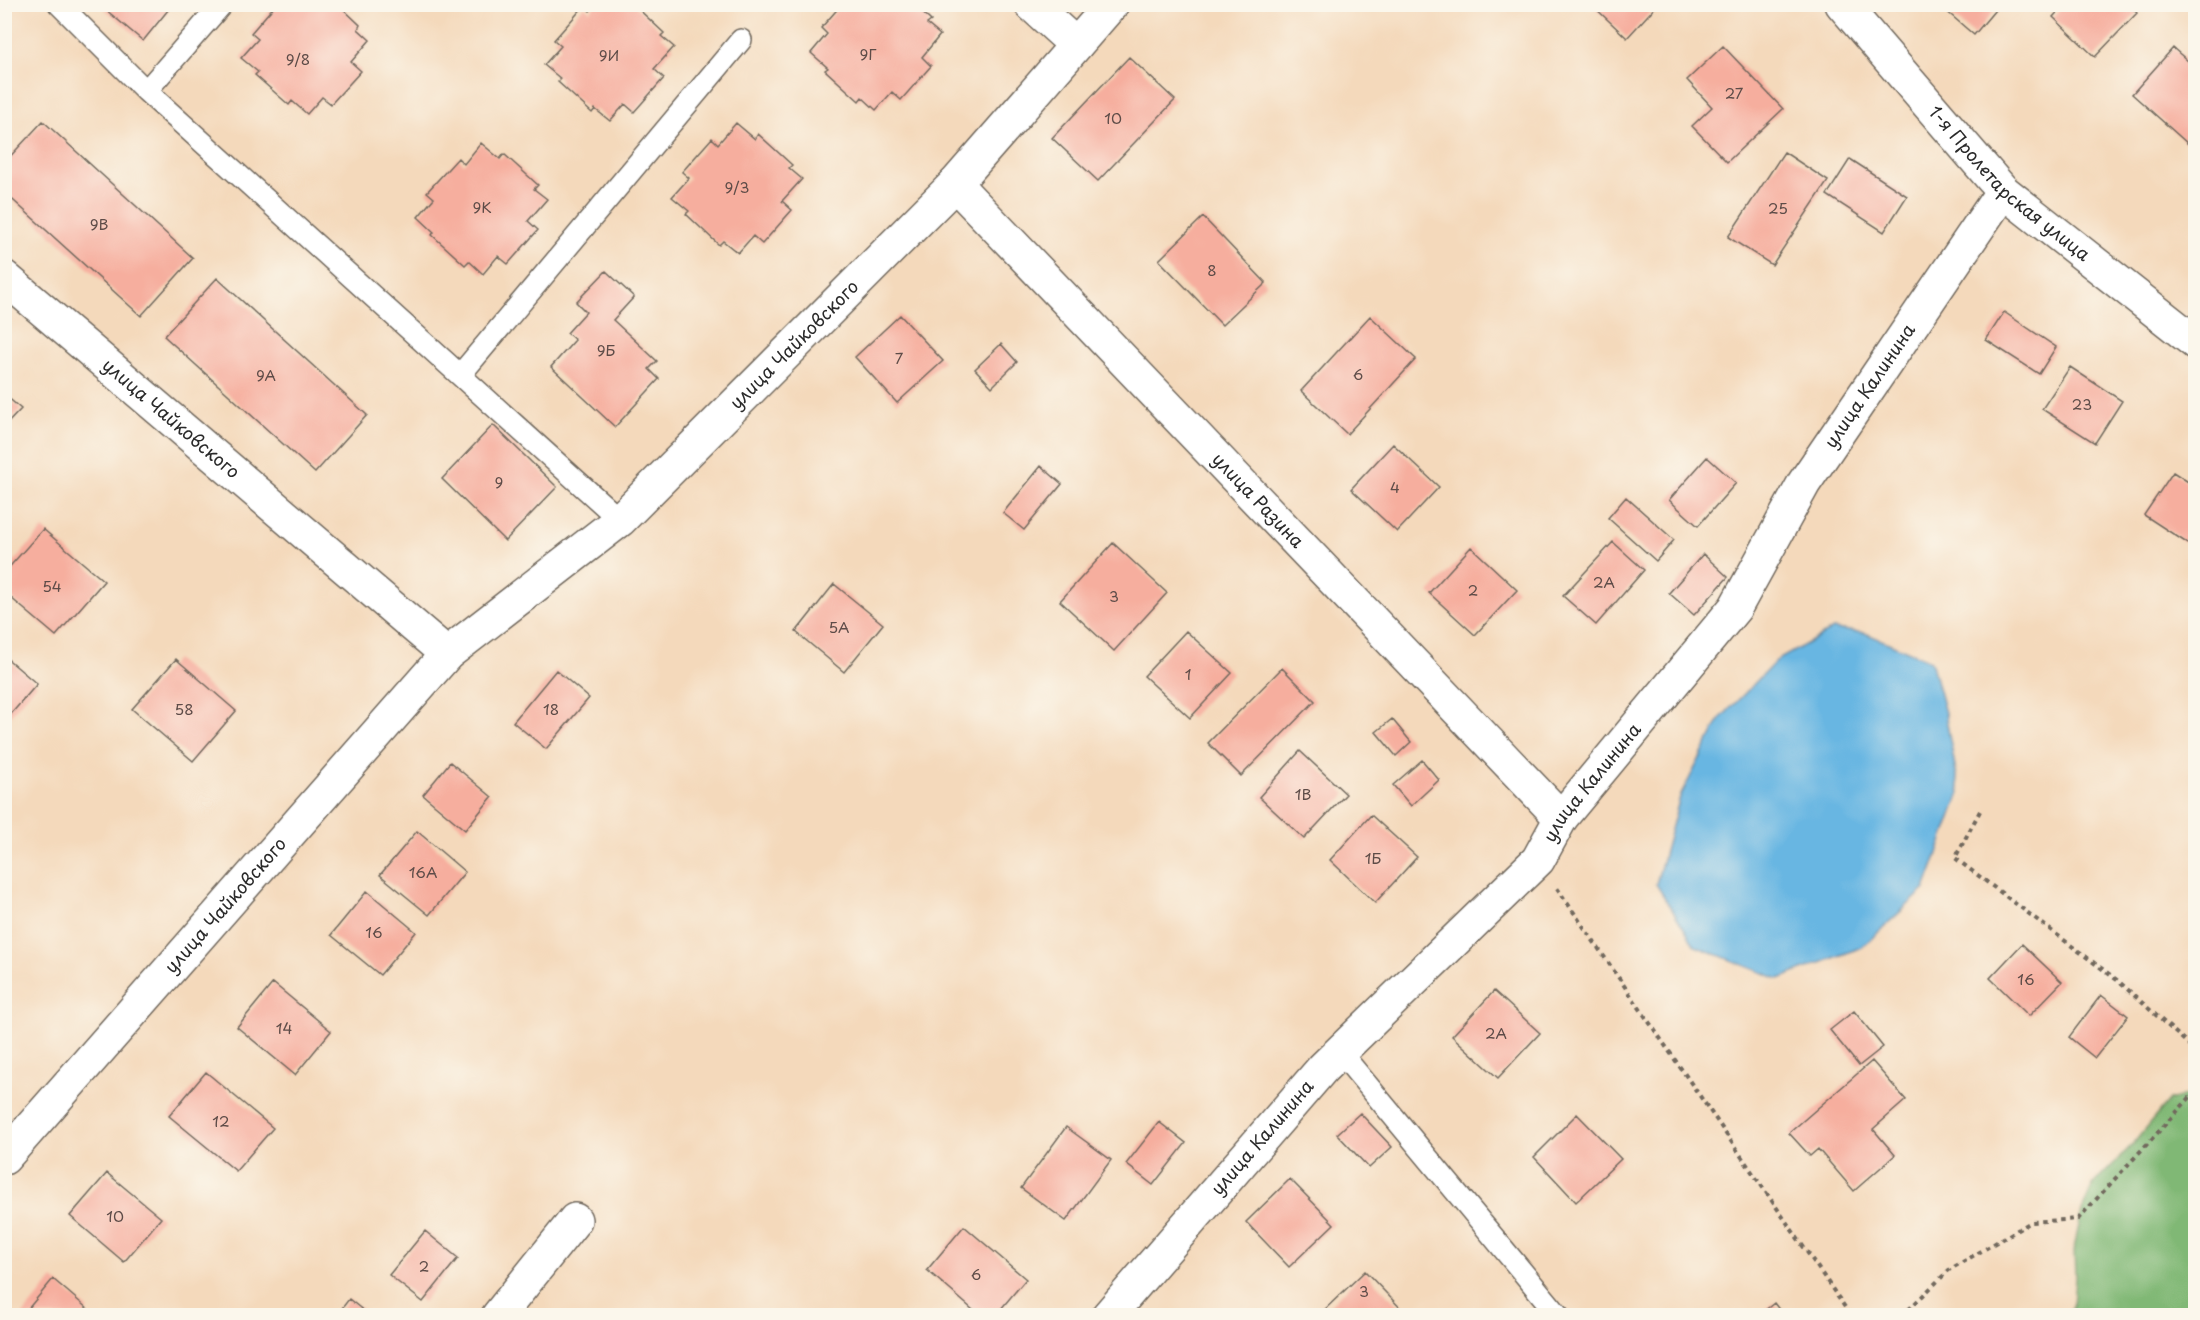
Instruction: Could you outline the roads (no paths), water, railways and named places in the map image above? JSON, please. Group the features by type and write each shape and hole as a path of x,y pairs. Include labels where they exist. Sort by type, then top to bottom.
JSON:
{"street":[{"path":"1030,4 1076,45"},
{"name":"улица Чайковского","path":"4,1158 447,654 620,520 955,184 1112,4"},
{"name":"1-я Пролетарская улица","path":"1842,4 2003,191 2196,343"},
{"name":"улица Разина","path":"955,184 1561,818"},
{"name":"улица Калинина","path":"1108,1316 1323,1068 1538,860 1561,818 1735,608 1804,483 2003,191"},
{"name":"улица Чайковского","path":"4,277 447,654"},
{"path":"498,1316 575,1220"}],"lane":[{"path":"59,4 146,91 620,520"},
{"path":"146,91 222,4"},
{"path":"461,374 741,40"},
{"path":"1340,1052 1560,1316"}],"water":[{"path":"1833,629 1865,633 1931,661 1945,713 1960,793 1925,889 1862,947 1779,979 1695,946 1656,884 1680,797 1720,719 1776,661"}]}
